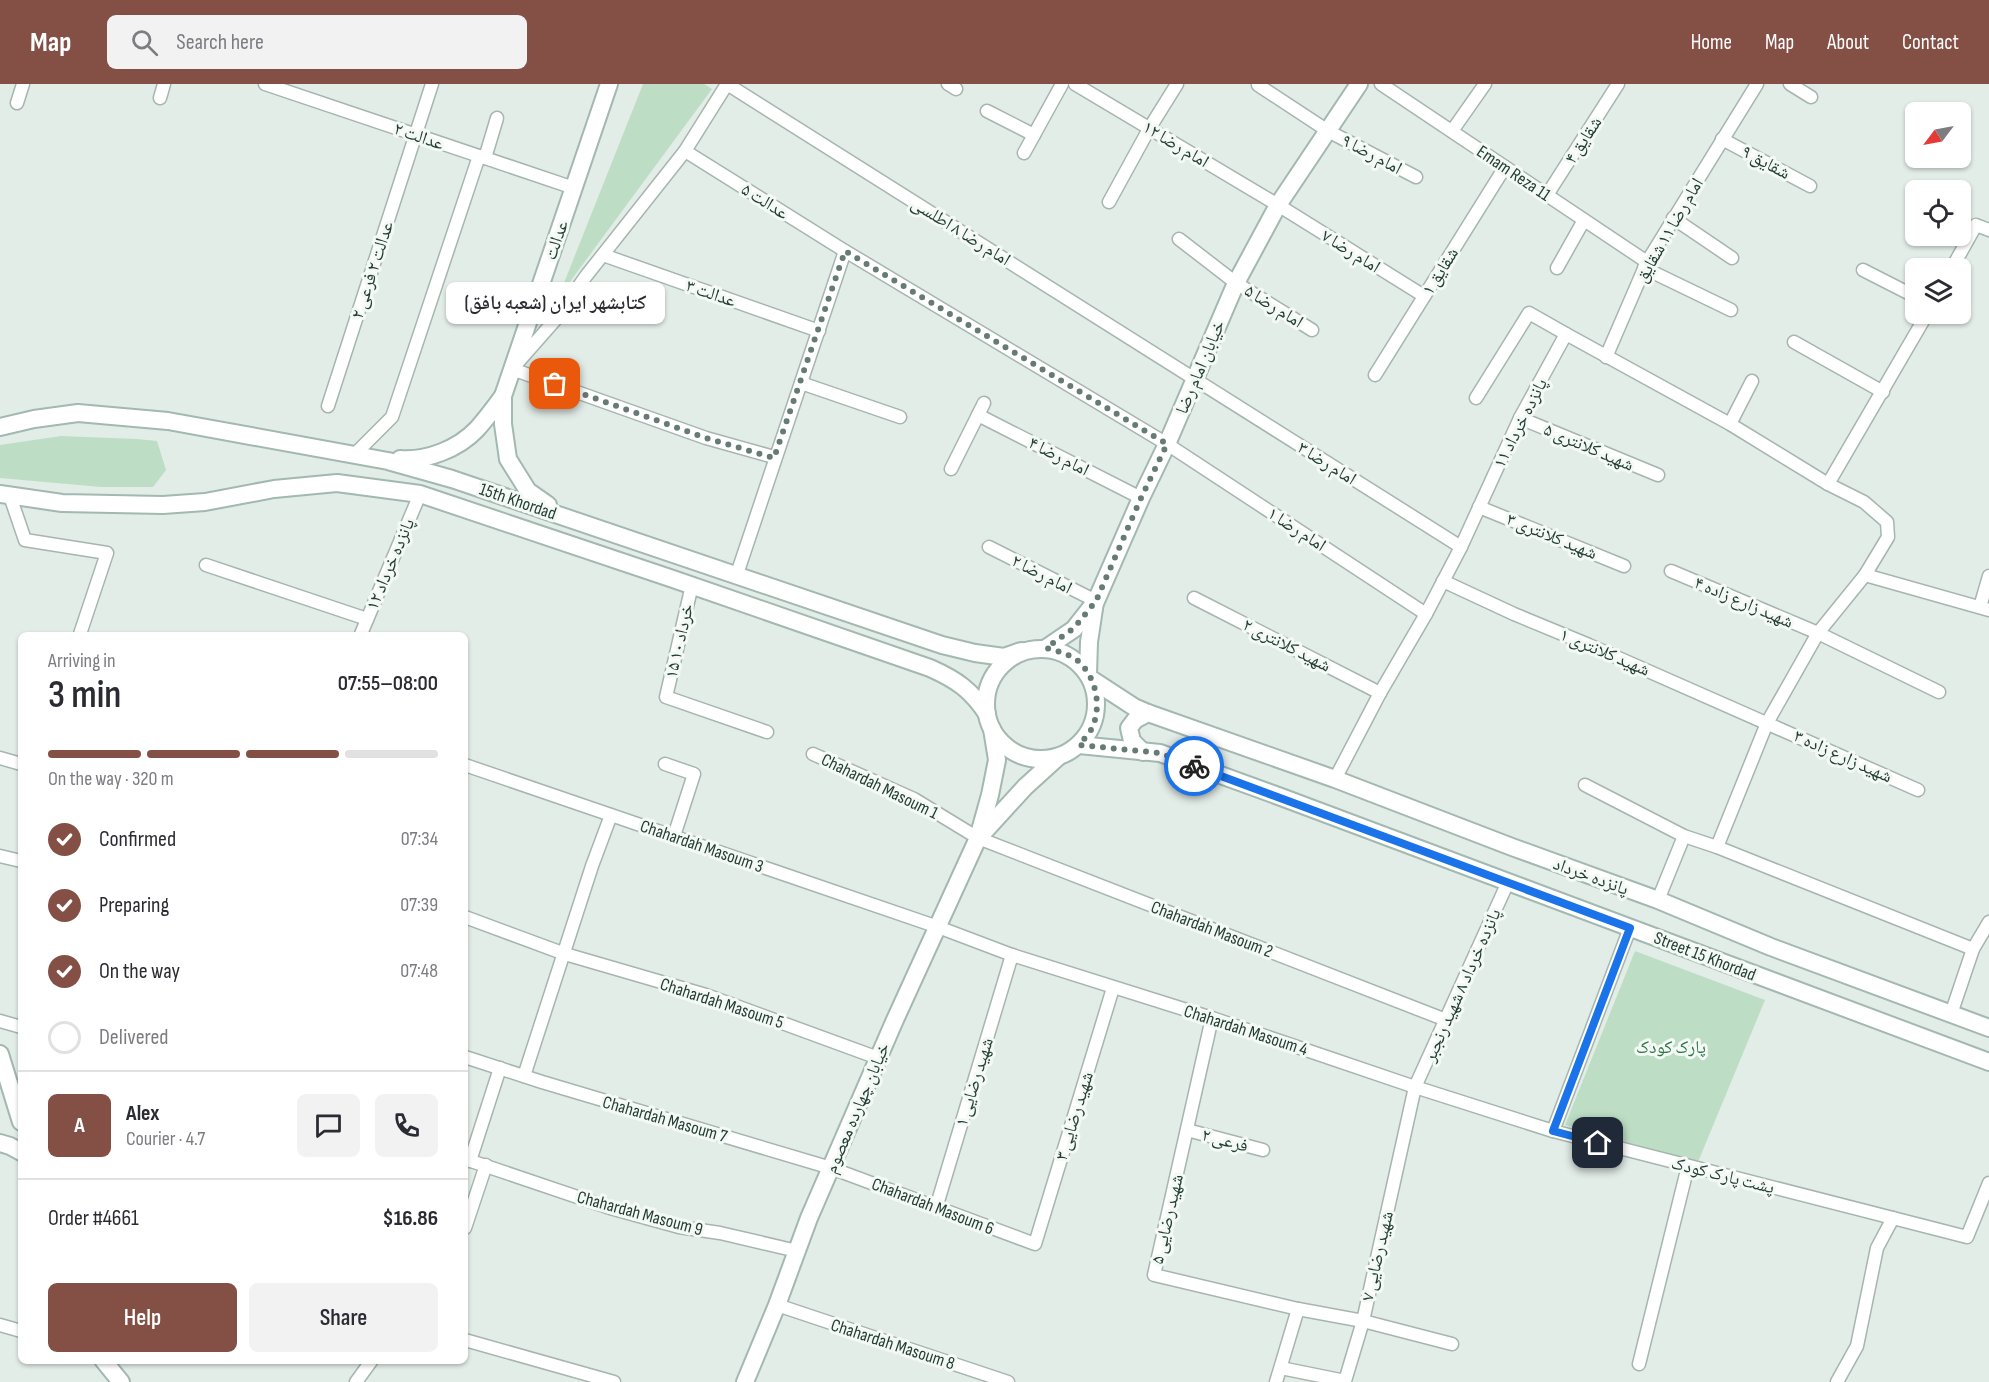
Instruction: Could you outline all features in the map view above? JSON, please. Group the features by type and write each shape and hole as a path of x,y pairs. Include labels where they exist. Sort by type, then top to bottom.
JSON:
{"main road":[{"name":"عدالت","path":"564,516 528,491 508,459 503,424 503,396 609,84"},
{"name":"خیابان امام رضا","path":"1046,648 1074,628 1096,601 1236,283 1278,205 1359,84"},
{"name":"عدالت","path":"356,455 416,460 449,449 476,431 503,396"},
{"name":"15th Khordad","path":"0,427 33,418 78,413 168,422 388,461 452,479 564,516 942,645 1004,657 1021,651"},
{"name":"15th Khordad","path":"5,495 62,503 163,505 205,502 274,489 337,483 420,494 930,668 952,678 966,688 989,722"},
{"path":"989,722 1001,742 1013,752 1027,758 1058,757 1079,745 1091,729 1097,711 1096,692 1090,676 1089,642 1096,601"},
{"path":"978,838 997,759 986,695 992,677 1005,662 1021,651 1033,648 1063,652 1077,661 1090,676 1134,707 1148,713"},
{"path":"1143,752 1132,741 1129,728 1135,720 1148,713"},
{"name":"پانزده خرداد","path":"1148,713 1335,779 1658,900 1771,947 1989,1028"},
{"name":"Street 15 Khordad","path":"1079,745 1160,753 1989,1062"},
{"path":"978,838 1025,787 1058,757"},
{"name":"خیابان چهارده معصوم","path":"745,1382 878,1058 978,838"},
{"path":"0,1054 18,1112"},
{"path":"0,1097 8,1079"},
{"path":"0,1143 18,1150"},
{"path":"107,1364 121,1382"}],"street":[{"path":"17,103 23,84"},
{"path":"160,98 164,84"},
{"name":"عدالت ۲","path":"265,84 286,87 416,135 574,188"},
{"name":"عدالت ۲ فرعی ۲","path":"328,406 432,84"},
{"path":"727,84 685,151 586,276 556,319 512,369 706,438 774,458"},
{"name":"امام رضا ۸ اطلسی","path":"727,84 1194,378"},
{"path":"1024,153 1062,84"},
{"name":"امام رضا ۱۲","path":"1075,84 1278,205"},
{"path":"1109,202 1177,84"},
{"name":"Emam Reza 11","path":"1381,84 1584,220 1645,265 1731,310"},
{"path":"1452,131 1485,84"},
{"name":"شقایق ۴","path":"1547,195 1618,84"},
{"name":"امام رضا ۱۱ شقایق","path":"1606,357 1645,265 1757,84"},
{"path":"1790,84 1811,97"},
{"name":"امام رضا ۹","path":"1257,85 1328,131 1416,177"},
{"path":"987,111 1034,135"},
{"path":"356,455 392,417 497,118"},
{"name":"شقایق ۹","path":"1722,139 1810,186"},
{"name":"عدالت ۵","path":"685,151 845,251 1167,444"},
{"name":"شقایق ۱","path":"1375,375 1505,167"},
{"name":"امام رضا ۷","path":"1278,205 1424,296"},
{"path":"1673,218 1732,258"},
{"path":"1557,268 1584,220"},
{"path":"1958,258 1976,225 1989,230"},
{"name":"امام رضا ۵","path":"1179,239 1236,283 1312,330"},
{"path":"737,574 845,251"},
{"name":"عدالت ۳","path":"603,255 819,331"},
{"path":"1863,270 1905,291"},
{"path":"1476,398 1529,313 1730,424 1864,502 1887,522 1888,537 1865,575 1818,633 1767,723 1717,847"},
{"path":"1828,483 1921,324"},
{"name":"پانزده خرداد ۱۱","path":"1335,779 1461,547 1520,418 1566,334"},
{"path":"1794,342 1883,392"},
{"name":"امام رضا ۳","path":"1194,378 1461,547"},
{"path":"1730,424 1752,381"},
{"path":"801,383 900,417"},
{"path":"951,469 984,403"},
{"name":"امام رضا ۴","path":"978,415 1141,498"},
{"name":"شهید کلانتری ۵","path":"1520,418 1658,475"},
{"name":"امام رضا ۱","path":"1167,444 1426,614"},
{"name":"پانزده خرداد ۱۲","path":"362,632 420,494"},
{"path":"5,495 25,540 107,553 81,632"},
{"name":"شهید کلانتری ۳","path":"1479,507 1624,566"},
{"name":"امام رضا ۲","path":"989,547 1096,601"},
{"path":"206,565 367,620"},
{"name":"شهید زارع زاده ۴","path":"1671,571 1818,633 1939,692"},
{"path":"1865,575 1984,609 1989,576"},
{"name":"شهید کلانتری ۱","path":"1443,581 1767,723"},
{"name":"۱۵ خرداد ۱۰","path":"692,585 666,697 767,732"},
{"name":"شهید کلانتری ۲","path":"1194,598 1380,693"},
{"name":"شهید زارع زاده ۳","path":"1767,723 1918,790"},
{"name":"Chahardah Masoum 1","path":"813,754 914,799 978,838"},
{"path":"0,758 18,763"},
{"path":"665,764 694,774 674,836"},
{"name":"Chahardah Masoum 3","path":"468,766 938,927"},
{"path":"1585,785 1684,836 1973,949"},
{"path":"524,1076 592,866 611,815"},
{"path":"1658,900 1684,836"},
{"name":"Chahardah Masoum 2","path":"978,838 1446,1020"},
{"path":"0,856 18,860"},
{"name":"پانزده خرداد ۸ شهید رنجبر","path":"1415,1087 1508,882"},
{"name":"Chahardah Masoum 5","path":"468,918 565,954 706,995 878,1058"},
{"path":"1951,1014 1973,949 1988,925"},
{"name":"Chahardah Masoum 4","path":"938,927 1012,955 1212,1018 1553,1131"},
{"path":"1553,1131 1630,928"},
{"name":"شهید رضایی ۱","path":"936,1208 1012,955"},
{"name":"شهید رضایی ۳","path":"1035,1244 1113,988"},
{"name":"شهید رضایی ۵","path":"1212,1018 1154,1275 1298,1309"},
{"path":"0,1020 18,1026"},
{"name":"Chahardah Masoum 7","path":"468,1058 831,1168"},
{"path":"468,1160 500,1068"},
{"name":"شهید رضایی ۷","path":"1298,1309 1363,1322 1415,1087"},
{"name":"فرعی ۲","path":"1187,1130 1263,1150"},
{"name":"پشت پارک کودک","path":"1553,1131 1967,1237 1989,1182"},
{"name":"Chahardah Masoum 9","path":"468,1160 610,1208 679,1227 720,1233 797,1251"},
{"path":"468,1219 486,1166"},
{"path":"1639,1364 1688,1166"},
{"name":"Chahardah Masoum 6","path":"831,1168 1035,1244"},
{"path":"1838,1382 1857,1346 1876,1248 1893,1218"},
{"name":"Chahardah Masoum 8","path":"777,1305 1008,1382"},
{"path":"1276,1382 1298,1309"},
{"path":"1281,1368 1346,1382 1363,1322 1452,1344"},
{"path":"0,1326 18,1331"},
{"path":"468,1341 614,1382"},
{"path":"356,1382 369,1364"}],"green space":[{"path":"643,84 704,84 712,89 558,298"},
{"path":"61,436 157,441 166,470 153,487 101,487 0,478 0,445"},
{"name":"پارک کودک","path":"1635,951 1765,1000 1698,1162 1565,1125"}],"way so far":[{"path":"555,384 706,438 774,458 845,251 1167,444 1096,601 1074,628 1046,648 1063,652 1077,661 1089,674 1096,692 1097,711 1091,729 1079,745 1160,753 1194,766"}],"place":[{"name":"کتابشهر ایران (شعبه بافق)","path":"555,384"}],"route":[{"path":"1194,766 1630,928 1553,1131 1598,1143"}]}
